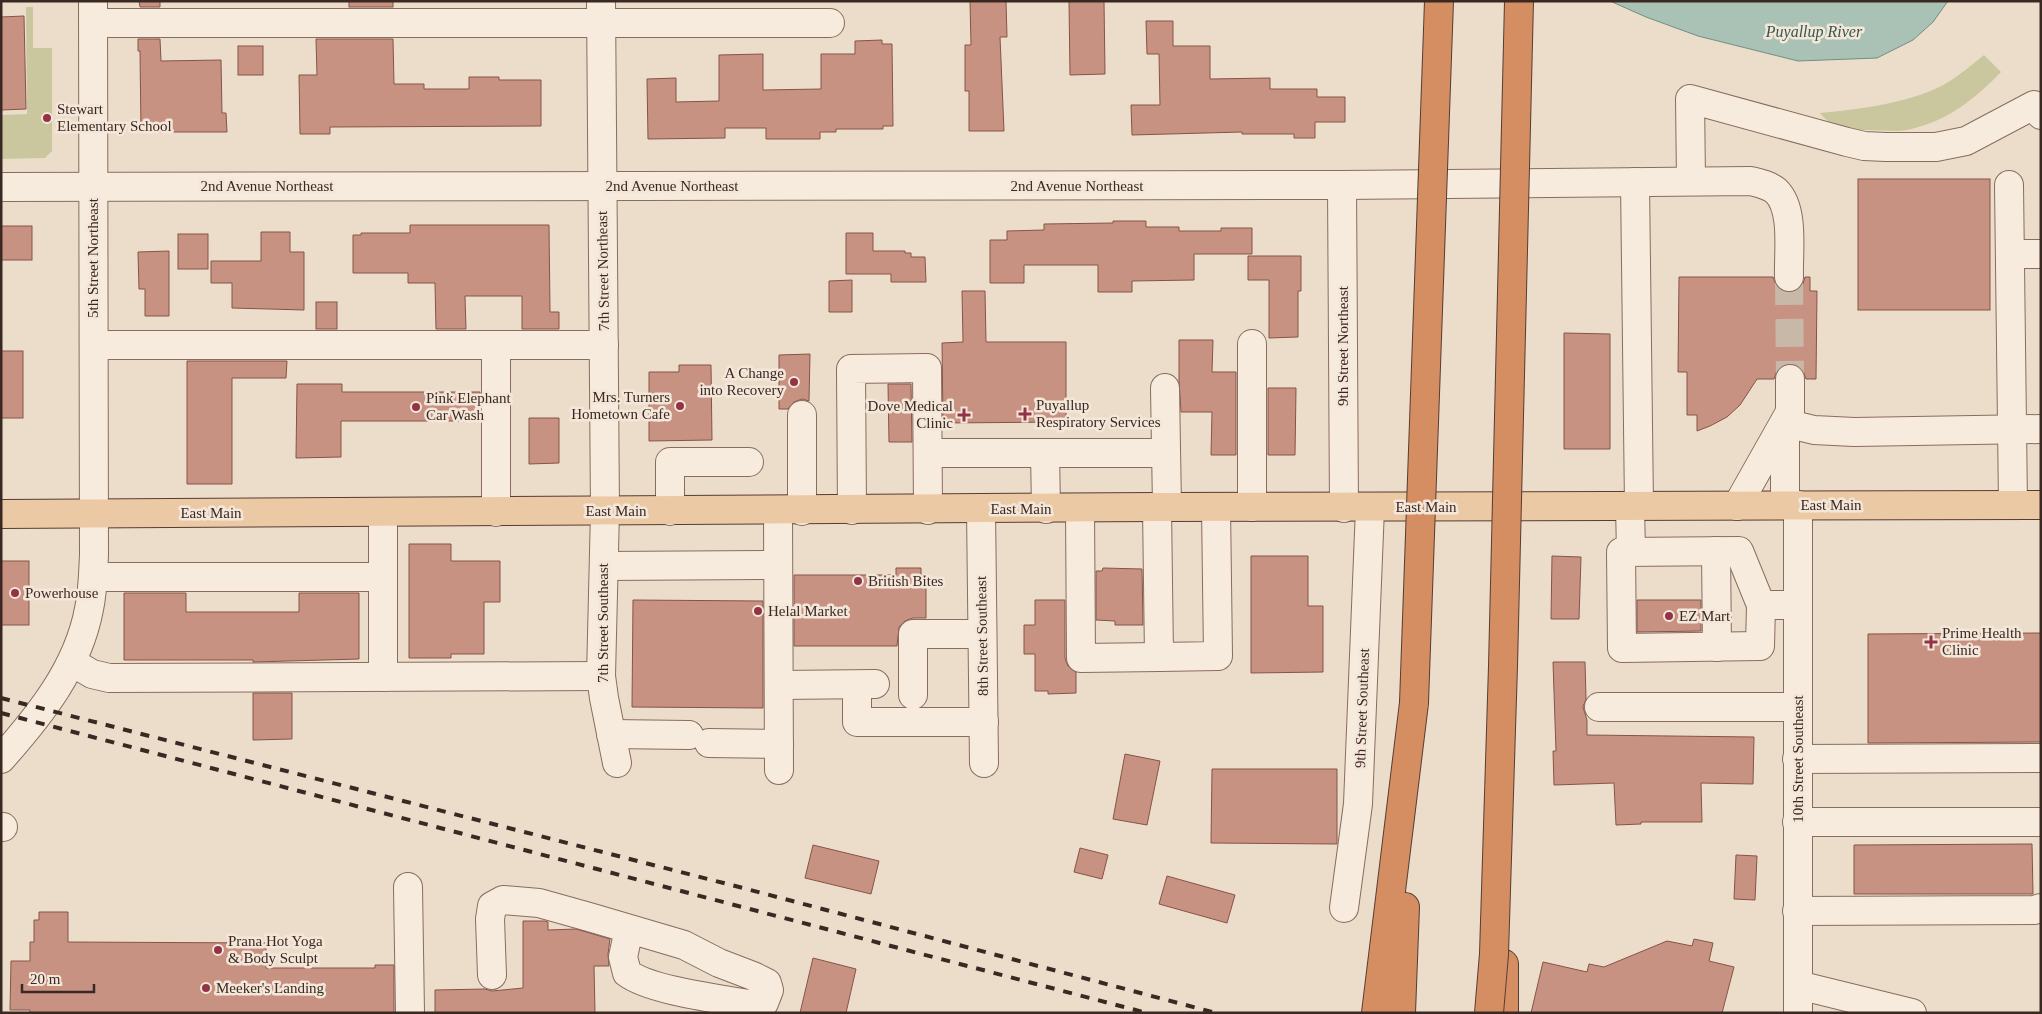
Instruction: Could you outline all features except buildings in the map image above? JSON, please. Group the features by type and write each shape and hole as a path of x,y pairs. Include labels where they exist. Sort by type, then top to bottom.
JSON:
{"highway":[{"path":"1401,1013 1439,1"},
{"path":"1489,1013 1494,954 1503,666 1519,1"},
{"path":"1503,666 1504,1013"},
{"path":"1376,1013 1414,703"}],"main road":[{"name":"East Main","path":"1,514 928,510 1162,507 2041,505"}],"street":[{"path":"93,12 601,12 830,23"},
{"name":"5th Street Northeast","path":"1,759 43,709 72,662 89,609 93,577 93,12"},
{"name":"7th Street Northeast","path":"601,12 605,511"},
{"path":"1691,181 1690,99 1864,146 1936,147 1953,145 1966,141 2034,105 2041,115"},
{"name":"2nd Avenue Northeast","path":"1,188 1342,185 1751,181 1764,184 1775,190 1786,204 1788,215 1789,277"},
{"path":"1631,552 1634,506 1635,182"},
{"name":"9th Street Northeast","path":"1342,185 1357,508"},
{"path":"2009,185 2012,505"},
{"path":"2010,254 2041,254"},
{"path":"1252,344 1252,507"},
{"path":"94,345 604,345"},
{"path":"496,345 496,512"},
{"path":"852,510 851,369 927,368 928,510"},
{"path":"1737,506 1790,412 1790,379"},
{"path":"1159,657 1162,507 1166,453 1166,388"},
{"path":"611,734 699,739 779,757 778,565 790,510 802,414"},
{"path":"1785,422 1814,430 1854,432 2041,430"},
{"name":"10th Street Southeast","path":"1785,422 1798,605 1798,1013"},
{"path":"1045,453 1046,509"},
{"path":"928,454 1166,453"},
{"path":"670,511 670,462 749,462"},
{"path":"1080,508 1081,658 1218,656 1216,507"},
{"name":"9th Street Southeast","path":"1344,908 1358,804 1357,508"},
{"name":"8th Street Southeast","path":"981,509 984,763"},
{"name":"7th Street Southeast","path":"605,511 601,676 617,763"},
{"path":"382,513 382,677"},
{"path":"1716,551 1717,647"},
{"path":"1716,551 1739,551 1760,605 1760,646 1622,648 1621,552 1716,551"},
{"path":"604,566 778,565"},
{"path":"93,577 382,577"},
{"path":"1760,605 1798,605"},
{"path":"914,695 914,634 982,634"},
{"path":"72,662 92,674 109,678 601,676"},
{"path":"779,685 866,684 857,722 984,722"},
{"path":"1599,707 1798,708"},
{"path":"1798,759 2041,758"},
{"path":"1798,822 2041,822"},
{"path":"408,887 410,1013"},
{"path":"492,975 490,919 492,906 503,900 539,903 684,945 719,964 767,983 769,990 764,1003 759,1006 637,980 627,973 623,958 628,929"},
{"path":"1797,911 2025,910 2041,908"},
{"path":"1798,985 1912,1013"}],"shaded area":[{"path":"26,7 33,7 33,48 52,48 52,151 45,158 1,159 1,115 27,114"},
{"path":"1984,55 2001,72 1970,101 1947,116 1921,126 1898,131 1848,129 1830,122 1820,113 1887,104 1921,95 1950,81"}],"water":[{"name":"Puyallup River","path":"1610,1 1948,1 1933,22 1913,40 1877,58 1798,61 1698,36 1646,17"}],"tunnel":[{"path":"1789,277 1790,379"}],"railway":[{"path":"1,698 743,888 1216,1013"},
{"path":"1,713 1147,1013"}],"place":[{"name":"Stewart Elementary School","path":"47,118"},
{"name":"A Change into Recovery","path":"794,382"},
{"name":"Mrs. Turners Hometown Cafe","path":"680,406"},
{"name":"Pink Elephant Car Wash","path":"416,407"},
{"name":"Puyallup Respiratory Services","path":"1025,414"},
{"name":"Dove Medical Clinic","path":"964,415"},
{"name":"British Bites","path":"858,581"},
{"name":"Powerhouse","path":"15,593"},
{"name":"Helal Market","path":"758,611"},
{"name":"EZ Mart","path":"1669,616"},
{"name":"Prime Health Clinic","path":"1931,642"},
{"name":"Prana Hot Yoga & Body Sculpt","path":"218,950"},
{"name":"Meeker's Landing","path":"206,988"}]}
